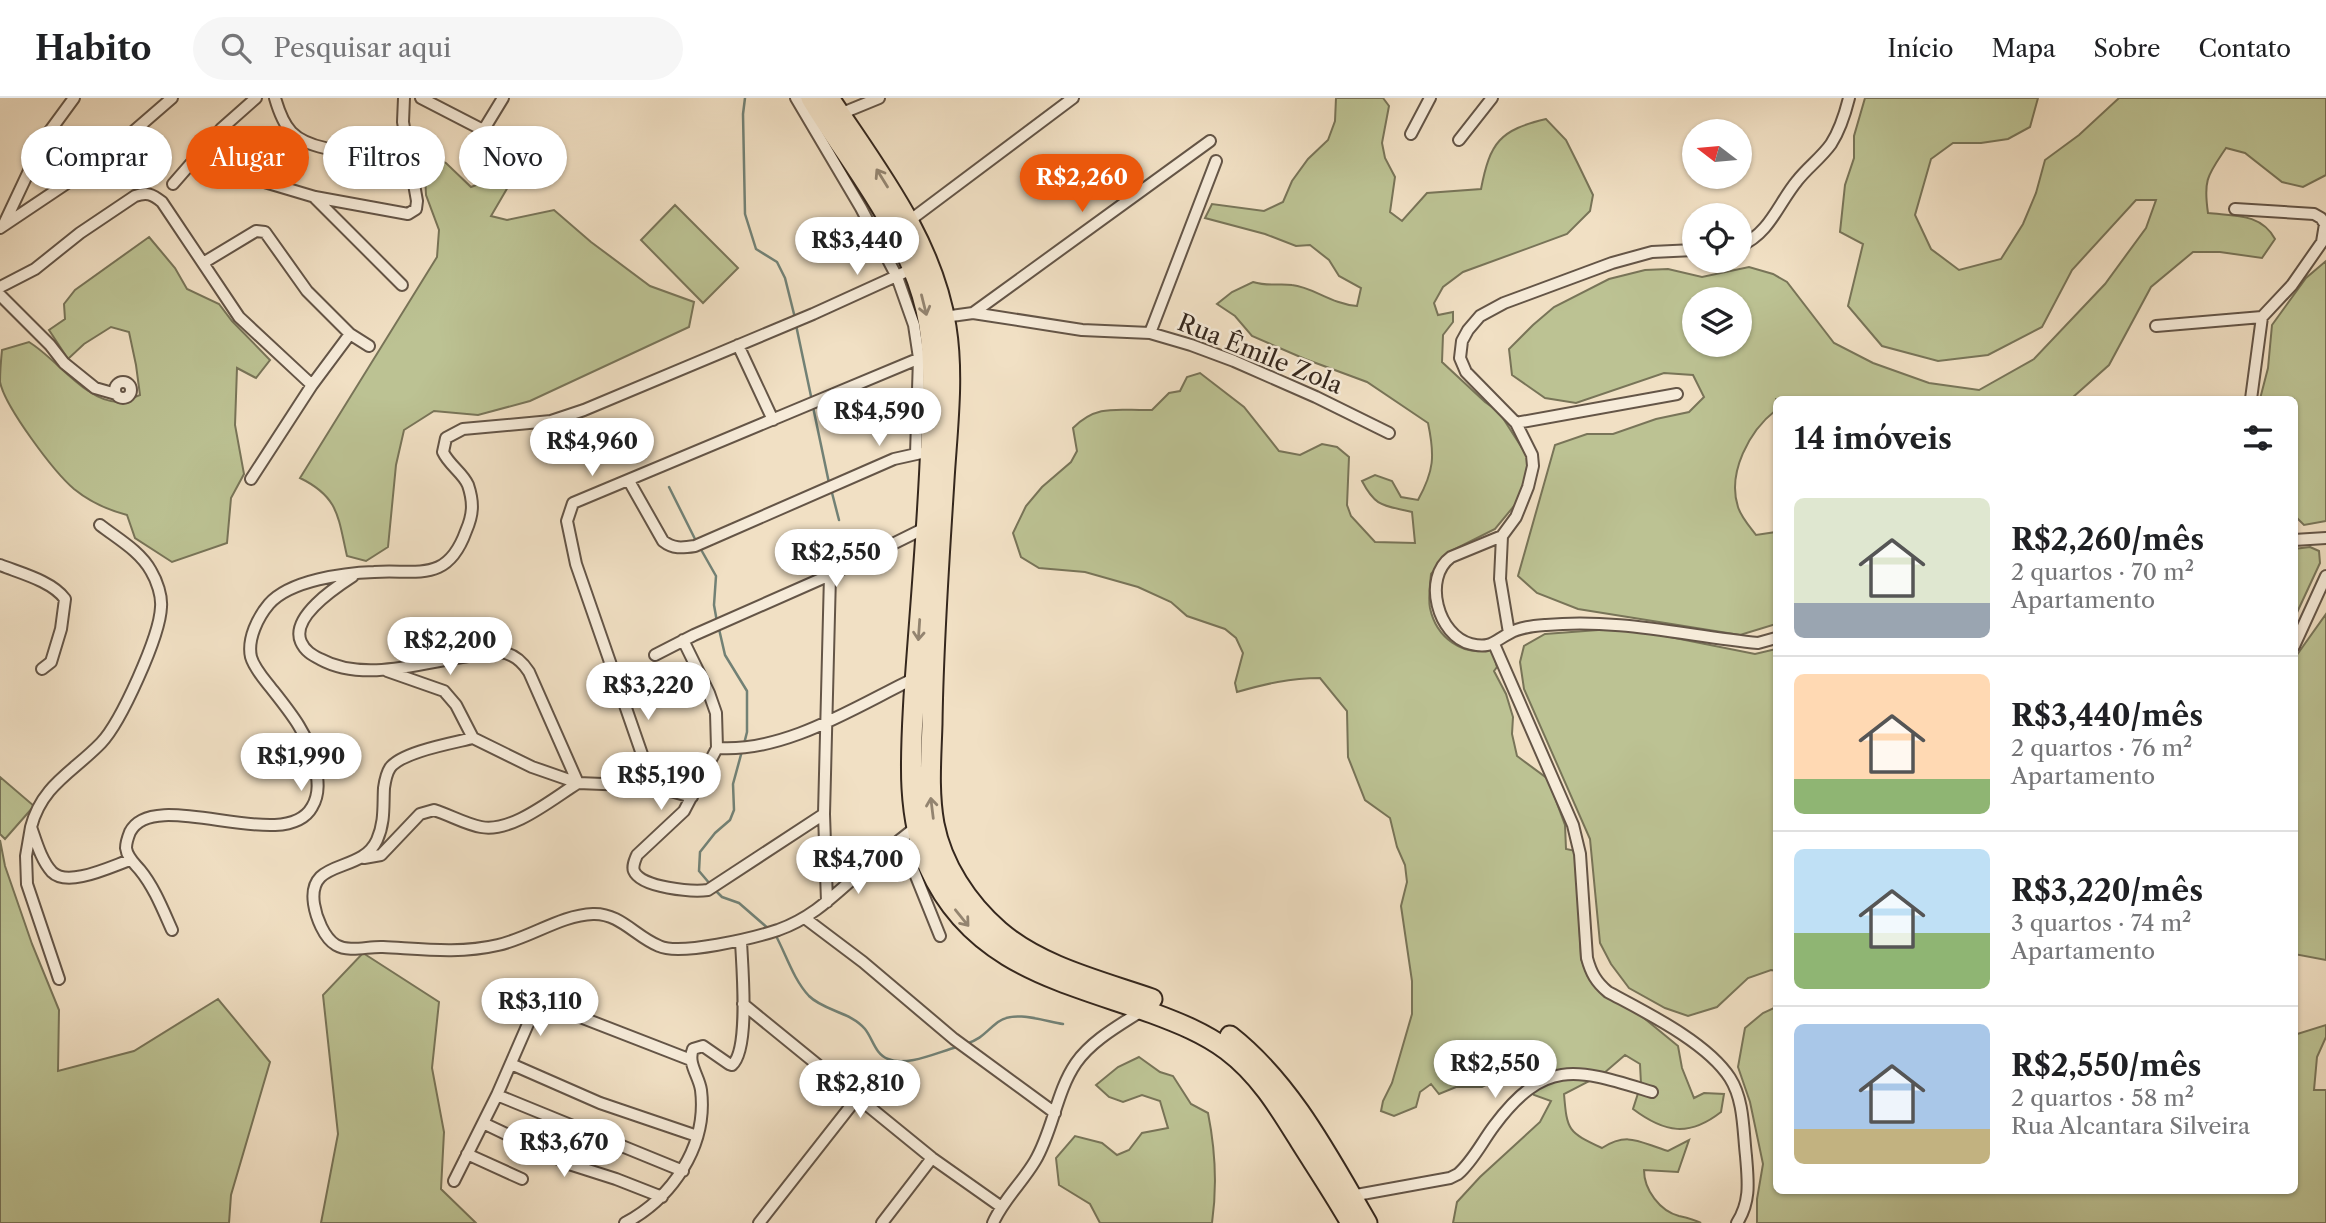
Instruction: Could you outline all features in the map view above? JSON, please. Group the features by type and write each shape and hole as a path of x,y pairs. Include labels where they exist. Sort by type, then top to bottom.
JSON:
{"highway":[{"path":"811,98 881,206 905,272 926,312 923,453 927,527 915,678 909,833 946,897 978,936 1007,957 1034,972 1143,1010 1210,1038 1254,1074 1271,1095 1351,1223"},
{"path":"835,106 909,221 934,279 944,317 950,383 933,677 931,795 934,825 945,859 960,888 981,914 1026,951 1191,1015 1227,1034 1252,1054 1292,1103 1367,1223"},
{"path":"830,158 858,172"}],"street":[{"path":"2,226 44,139 74,98"},
{"path":"2,226 97,163 172,98"},
{"path":"224,126 256,98"},
{"path":"275,98 283,123 304,143 323,148"},
{"path":"289,189 315,197 408,214 413,212 417,201 403,122 404,98"},
{"path":"421,98 475,126"},
{"path":"486,126 503,98"},
{"path":"172,930 150,884 130,860 126,848 134,825 146,817 166,815 271,825 290,823 303,818 312,807 317,795 318,777 306,735 259,673 251,659 250,642 257,623 270,603 289,590 329,577 375,572 419,573 434,569 447,561 463,540 472,516 473,500 467,481 446,460 443,452 446,438 463,429 551,421 813,314 905,272 861,208 796,98"},
{"path":"909,221 1073,98"},
{"path":"1411,134 1430,98"},
{"path":"1459,140 1492,98"},
{"path":"1752,240 1775,216 1798,178 1831,144 1842,124 1849,98"},
{"path":"835,106 873,99"},
{"path":"973,313 1210,141"},
{"path":"1150,333 1216,161"},
{"path":"173,184 186,169"},
{"path":"0,287 35,269 80,233 135,196 145,193 153,195 162,202 239,317 312,385"},
{"path":"315,197 402,285"},
{"path":"2235,209 2314,214 2325,223 2322,242 2292,285 2262,317 2251,396"},
{"path":"203,262 256,231 265,232 307,291 350,334 369,346"},
{"path":"1682,251 1652,252 1612,263 1504,303 1480,316 1468,330 1462,341 1461,358 1466,372 1516,423 1532,455 1533,466 1516,517 1502,536 1445,562 1437,574 1435,588 1438,604 1450,631 1460,640 1474,644 1494,644 1509,633 1547,624 1628,624 1759,643 1773,639"},
{"path":"0,295 50,345 64,363 96,388 116,394"},
{"name":"Rua Êmile Zola","path":"944,317 973,313 1082,330 1150,333 1234,361 1389,433"},
{"path":"2156,326 2262,317"},
{"path":"251,479 312,385 350,334"},
{"path":"738,345 773,420"},
{"path":"653,786 576,564 567,521 573,503 926,355"},
{"path":"1516,423 1677,394"},
{"path":"629,481 663,541 679,548 699,544 894,459 923,453"},
{"path":"59,979 27,884 26,856 35,812 48,792 100,743 115,725 140,671 161,607 151,571 138,553 100,525"},
{"path":"655,655 682,640 830,575 927,527"},
{"path":"1502,536 1500,579 1509,633"},
{"path":"2298,540 2326,538"},
{"path":"0,565 51,587 65,599 61,629 51,662 42,669"},
{"path":"356,574 316,604 302,620 299,640 306,652 343,668 384,670 499,652 512,655 522,662 529,672 578,783"},
{"path":"827,902 824,814 830,575"},
{"path":"2298,637 2326,576"},
{"path":"682,640 716,713 717,748 692,797 677,819 637,855 634,871 638,877 654,884 685,890 712,888 824,814"},
{"path":"1494,644 1573,825 1580,854 1590,971 1597,983 1608,992 1693,1041 1716,1061 1731,1079 1743,1120 1748,1189 1747,1203 1737,1223"},
{"path":"384,670 444,691 456,705 473,738 532,767 578,783 653,786 692,797"},
{"path":"717,748 752,748 827,721 915,678"},
{"path":"364,858 372,849 384,821 384,787 391,767 401,758 473,738"},
{"path":"578,783 510,825 479,827 435,810 419,814 381,855 329,870 318,879 314,889 314,905 324,932 333,943 349,949 384,947 420,951 459,950 497,946 581,915 597,914 623,922 663,948 741,941 806,919 909,833 928,909 940,936"},
{"path":"31,827 45,861 53,873 61,878 80,876 130,860"},
{"path":"806,919 863,962 954,1039 1055,1113"},
{"path":"625,1223 662,1197 683,1171 702,1114 700,1081 691,1060 693,1049 698,1046 706,1048 732,1065 738,1059 743,1004 741,941"},
{"path":"743,1004 932,1158 1000,1206"},
{"path":"454,1181 497,1096 531,1017 541,1007 548,1006 691,1060"},
{"path":"993,1223 1000,1206 1033,1164 1044,1145 1076,1062 1107,1034 1143,1010"},
{"path":"511,1063 600,1103 696,1136"},
{"path":"1351,1196 1442,1180 1458,1174 1502,1115 1541,1081 1555,1074 1568,1072 1604,1077 1652,1092"},
{"path":"497,1096 683,1171"},
{"path":"759,1223 857,1098"},
{"path":"483,1123 569,1164 662,1197"},
{"path":"467,1154 522,1179"},
{"path":"882,1223 932,1158"}],"green space":[{"path":"1336,98 1383,98 1389,106 1382,143 1385,158 1395,177 1390,212 1402,221 1427,193 1481,189 1488,160 1500,140 1518,128 1546,119 1566,140 1593,195 1590,211 1567,234 1463,272 1443,287 1434,303 1438,315 1453,312 1453,322 1443,335 1442,362 1499,412 1531,462 1519,500 1495,529 1449,552 1431,574 1429,604 1438,628 1452,643 1471,650 1492,649 1497,667 1494,671 1506,694 1513,717 1512,734 1517,756 1548,779 1565,825 1566,849 1576,851 1581,959 1588,977 1606,996 1639,1014 1678,1046 1682,1068 1694,1098 1704,1093 1724,1094 1721,1112 1709,1120 1688,1128 1666,1127 1633,1109 1641,1084 1640,1064 1625,1055 1603,1074 1564,1094 1568,1123 1576,1134 1602,1148 1627,1139 1668,1151 1689,1140 1678,1172 1644,1170 1645,1178 1654,1199 1666,1210 1701,1223 1453,1223 1457,1202 1540,1122 1551,1101 1534,1095 1521,1080 1507,1074 1482,1087 1456,1087 1439,1094 1431,1084 1420,1092 1416,1107 1394,1116 1381,1111 1412,1014 1412,981 1401,906 1407,882 1405,865 1397,847 1390,818 1365,800 1348,757 1347,711 1320,678 1278,682 1237,692 1235,683 1243,653 1236,638 1225,629 1187,616 1171,602 1138,587 1085,572 1039,568 1021,557 1013,533 1026,506 1042,487 1071,462 1077,451 1073,428 1082,420 1110,410 1152,410 1169,393 1180,391 1187,377 1200,373 1244,407 1279,451 1300,455 1322,444 1337,447 1349,457 1347,505 1351,516 1375,542 1415,543 1412,512 1377,501 1362,481 1375,475 1392,481 1401,497 1418,500 1432,463 1428,423 1367,382 1252,336 1235,316 1217,304 1232,292 1253,282 1300,286 1339,302 1357,306 1361,288 1339,276 1329,260 1310,245 1296,246 1265,234 1205,218 1212,204 1264,211 1283,202 1292,181 1308,159 1328,140 1335,121"},
{"path":"1865,98 2038,98 2030,127 2008,139 1953,143 1931,159 1915,215 1931,249 1959,270 2001,259 2023,224 2036,193 2045,160 2079,135 2119,98 2326,98 2326,175 2303,187 2282,182 2245,153 2226,148 2208,178 2208,213 2255,220 2275,239 2262,258 2220,252 2193,252 2151,287 2109,365 2074,396 1773,396 1773,413 1757,429 1743,454 1738,467 1735,494 1741,514 1756,535 1773,532 1773,625 1740,635 1578,609 1537,593 1518,576 1555,445 1587,434 1613,434 1656,419 1689,412 1704,397 1693,375 1664,373 1576,403 1545,398 1512,375 1509,349 1554,307 1609,279 1645,270 1668,269 1702,277 1721,273 1752,273 1752,268 1773,274 1787,282 1834,343 1873,363 1929,383 1979,390 2034,359 2105,284 2146,228 2156,200 2136,200 2072,270 2042,327 1988,355 1938,361 1882,346 1848,306 1863,244 1840,232 1845,185 1854,158 1854,136"},
{"path":"445,163 459,175 459,189 507,189 491,216 507,220 554,210 591,242 650,286 694,302 689,327 530,401 478,415 434,411 404,430 396,465 388,547 366,561 347,556 338,519 330,501 313,485 300,478 437,257 439,230 426,189 445,189"},
{"path":"675,205 738,268 703,303 641,240"},
{"path":"149,237 175,268 187,289 219,304 270,360 256,378 237,368 235,425 244,474 231,498 227,543 172,562 135,538 127,515 93,502 65,481 20,422 0,382 2,350 29,342 95,395 119,402 140,395 129,332 111,327 84,344 68,359 49,330 65,319 64,304 75,290"},
{"path":"2326,261 2326,521 2304,525 2298,519 2298,396 2261,396 2268,368 2272,325 2306,278"},
{"path":"2310,547 2319,551 2320,563 2298,610 2298,548"},
{"path":"2326,614 2326,960 2298,955 2298,653"},
{"path":"1625,628 1755,654 1773,650 1773,970 1748,978 1717,1007 1688,1016 1665,1008 1629,988 1611,964 1600,943 1590,839 1524,689 1520,662 1524,646 1545,634"},
{"path":"0,777 34,806 5,839 0,834"},
{"path":"0,840 5,866 32,944 59,1010 58,1071 134,1051 218,999 270,1062 231,1195 229,1223 0,1223"},
{"path":"363,953 439,1002 432,1068 444,1132 441,1189 476,1223 321,1223 338,1134 323,995"},
{"path":"1773,1008 1773,1194 2298,1194 2298,1034 2326,1025 2326,1037 2317,1057 2314,1090 2326,1090 2326,1223 1757,1223 1757,1199 1763,1164 1750,1102 1738,1067 1745,1028"},
{"path":"1139,1057 1160,1072 1173,1076 1191,1104 1208,1113 1214,1168 1212,1223 1100,1223 1090,1204 1059,1185 1056,1158 1075,1136 1102,1143 1117,1155 1129,1150 1142,1133 1168,1128 1160,1101 1142,1095 1123,1102 1109,1097 1096,1085 1118,1067"}],"waterway":[{"path":"745,98 745,214 756,249 777,262 785,278 795,318"},
{"path":"796,325 812,401"},
{"path":"813,407 829,483"},
{"path":"669,487 696,541"},
{"path":"831,489 839,520"},
{"path":"699,546 716,576 714,605 717,622"},
{"path":"719,629 725,655 747,691 747,732 744,744"},
{"path":"710,884 699,871 700,852 730,820 734,810 733,784 742,751"},
{"path":"714,889 722,897 739,903 770,930"},
{"path":"775,934 794,974 809,996 859,1023 884,1057 896,1061 913,1060 957,1047"},
{"path":"966,1044 980,1037 998,1022 1012,1017 1029,1017 1063,1024"}]}
